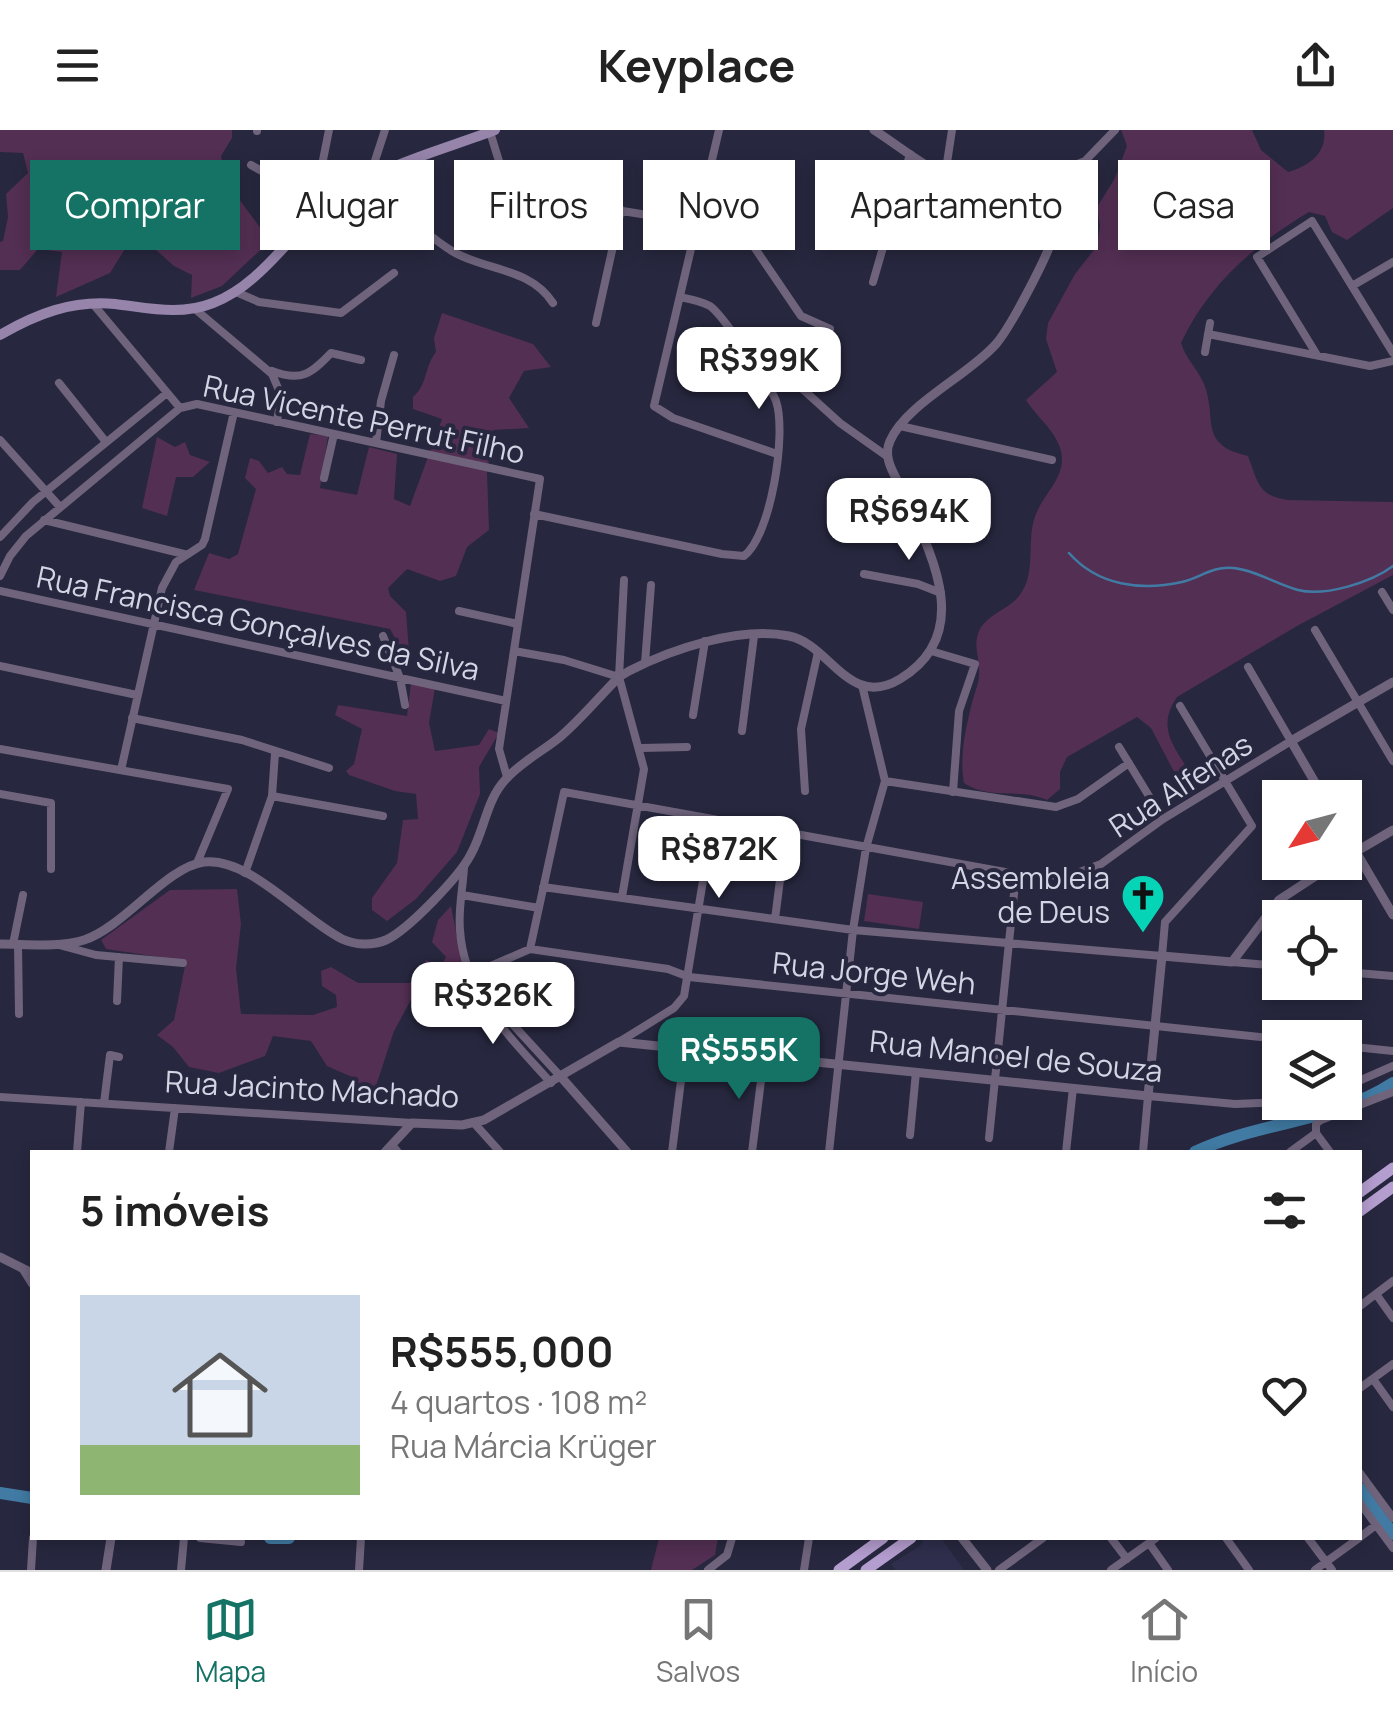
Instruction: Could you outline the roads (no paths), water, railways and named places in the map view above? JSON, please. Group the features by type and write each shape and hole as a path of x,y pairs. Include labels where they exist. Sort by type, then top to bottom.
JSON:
{"main road":[{"path":"418,160 492,131"},
{"path":"0,335 44,312 92,304 165,311 195,309 236,292 279,250"},
{"path":"1362,1191 1393,1168"},
{"path":"1364,1207 1393,1186"},
{"path":"838,1570 881,1540"},
{"path":"866,1570 908,1540"}],"street":[{"path":"323,160 328,130"},
{"path":"375,160 385,130"},
{"path":"712,160 719,130"},
{"path":"874,130 919,160"},
{"path":"947,160 952,130"},
{"path":"1086,160 1114,130"},
{"path":"492,131 500,160"},
{"path":"873,282 910,154"},
{"path":"251,165 260,170"},
{"path":"1208,334 1370,366 1393,357 1312,221 1257,257 1317,355"},
{"path":"434,236 446,247 478,262 531,280 541,286 553,303"},
{"path":"596,322 612,250"},
{"path":"691,250 654,406 673,418 777,454"},
{"path":"756,250 801,316 830,329"},
{"path":"0,944 82,941 101,932 197,864 218,862 245,872 336,936 367,944 384,941 400,931 464,866 474,850 493,797 507,777 567,731 619,677 644,663 705,642 754,636 795,637 843,676 862,685 894,682 932,651 942,620 934,563 888,457 889,442 900,426 996,344 1048,250"},
{"path":"1352,286 1393,262"},
{"path":"236,292 259,302 341,312 394,273"},
{"path":"507,777 499,759 534,514 744,556 754,546 763,524 777,454 778,410 772,394 714,310 680,297"},
{"path":"0,576 18,545 44,520 180,408 92,304"},
{"path":"195,309 268,369 294,378 314,371 332,353 361,360"},
{"path":"1205,352 1210,323"},
{"path":"376,443 381,402 394,355"},
{"path":"268,369 281,396 278,422"},
{"path":"59,384 106,442"},
{"path":"797,384 840,423 888,457"},
{"path":"0,537 46,491 167,392"},
{"name":"Rua Vicente Perrut Filho","path":"180,408 197,404 540,480 534,514"},
{"path":"120,770 152,624 168,574 184,554 202,545 205,539 234,412"},
{"path":"900,426 1052,460"},
{"path":"324,478 334,434"},
{"path":"0,440 60,507"},
{"path":"44,520 184,554"},
{"path":"918,526 960,534"},
{"path":"864,574 918,584 940,593"},
{"path":"622,897 644,770 619,677 624,580"},
{"path":"644,663 650,585"},
{"name":"Rua Francisca Gonçalves da Silva","path":"0,591 506,701"},
{"path":"1382,592 1393,610"},
{"path":"459,610 518,624"},
{"path":"1315,630 1393,761"},
{"path":"382,636 400,678 404,705"},
{"path":"742,731 754,636"},
{"path":"693,715 705,642"},
{"path":"514,651 564,660 619,677"},
{"path":"932,651 975,664 960,712 954,792"},
{"path":"805,792 802,714 818,652"},
{"path":"0,666 137,695"},
{"path":"1248,667 1313,780"},
{"path":"1291,742 1393,682"},
{"path":"830,1150 853,930 866,848 885,781 862,685"},
{"path":"1142,1150 1165,922 1252,826 1180,706"},
{"path":"132,718 242,740 329,768"},
{"name":"Rua Alfenas","path":"543,886 564,792 1016,874 1056,876 1091,869 1125,850 1163,819 1291,742"},
{"path":"641,748 687,747"},
{"path":"1119,747 1163,819"},
{"path":"0,749 228,789 197,864"},
{"path":"245,872 272,796 275,753"},
{"path":"885,781 1056,807 1078,799 1129,763"},
{"path":"0,794 51,803 51,869"},
{"path":"272,796 382,816"},
{"path":"689,977 713,820"},
{"path":"1362,848 1393,830"},
{"path":"775,919 786,833"},
{"path":"1362,862 1393,915"},
{"path":"464,866 460,929 472,979 500,1026 551,1083"},
{"path":"989,1138 1016,874"},
{"path":"1232,962 1279,900 1310,880"},
{"path":"472,979 530,949 543,886 853,930 1262,964"},
{"path":"19,1014 15,944 23,895"},
{"path":"462,895 539,908"},
{"path":"54,944 84,953 183,964"},
{"name":"Rua Jorge Weh","path":"530,949 668,969 689,977 1262,1037"},
{"path":"117,1001 119,958"},
{"path":"1362,973 1393,976"},
{"name":"Rua Jacinto Machado","path":"0,1097 412,1123 474,1123 506,1110 674,1008 684,996 689,977"},
{"path":"472,979 625,1150"},
{"name":"Rua Manoel de Souza","path":"619,1042 1148,1096 1262,1103"},
{"path":"1362,1048 1393,1051"},
{"path":"672,1150 685,1049"},
{"path":"104,1103 110,1056 119,1057"},
{"path":"752,1150 764,1057"},
{"path":"1362,1080 1393,1066"},
{"path":"910,1134 916,1072"},
{"path":"1066,1150 1073,1088"},
{"path":"1329,1150 1316,1133 1316,1124 1393,1092"},
{"path":"77,1150 82,1102"},
{"path":"169,1150 176,1108"},
{"path":"392,1150 412,1123"},
{"path":"474,1123 498,1150"},
{"path":"1293,1150 1316,1133"},
{"path":"0,1257 30,1272"},
{"path":"22,1268 30,1281"},
{"path":"1362,1304 1393,1281"},
{"path":"1376,1294 1393,1318"},
{"path":"1362,1387 1393,1364"},
{"path":"1373,1379 1393,1407"},
{"path":"1362,1476 1392,1515"},
{"path":"1362,1505 1393,1548"},
{"path":"1362,1536 1376,1525"},
{"path":"32,1540 32,1570"},
{"path":"106,1570 111,1540"},
{"path":"181,1570 184,1540"},
{"path":"220,1540 241,1542"},
{"path":"359,1570 361,1540"},
{"path":"708,1570 726,1555 731,1540"},
{"path":"804,1570 809,1540"},
{"path":"964,1540 986,1570"},
{"path":"998,1570 1040,1540"},
{"path":"1113,1540 1127,1559"},
{"path":"1112,1570 1152,1540 1168,1570"},
{"path":"1228,1540 1250,1570"},
{"path":"1310,1540 1329,1566"},
{"path":"1314,1570 1329,1566 1357,1540"}],"waterway":[{"path":"1069,553 1107,579 1151,586 1233,568 1298,590 1334,590 1393,566"},
{"path":"1200,1150 1346,1106 1393,1083"},
{"path":"1362,1492 1393,1534"},
{"path":"0,1493 30,1498"}],"place":[{"name":"Assembleia de Deus","path":"1143,934"}]}
